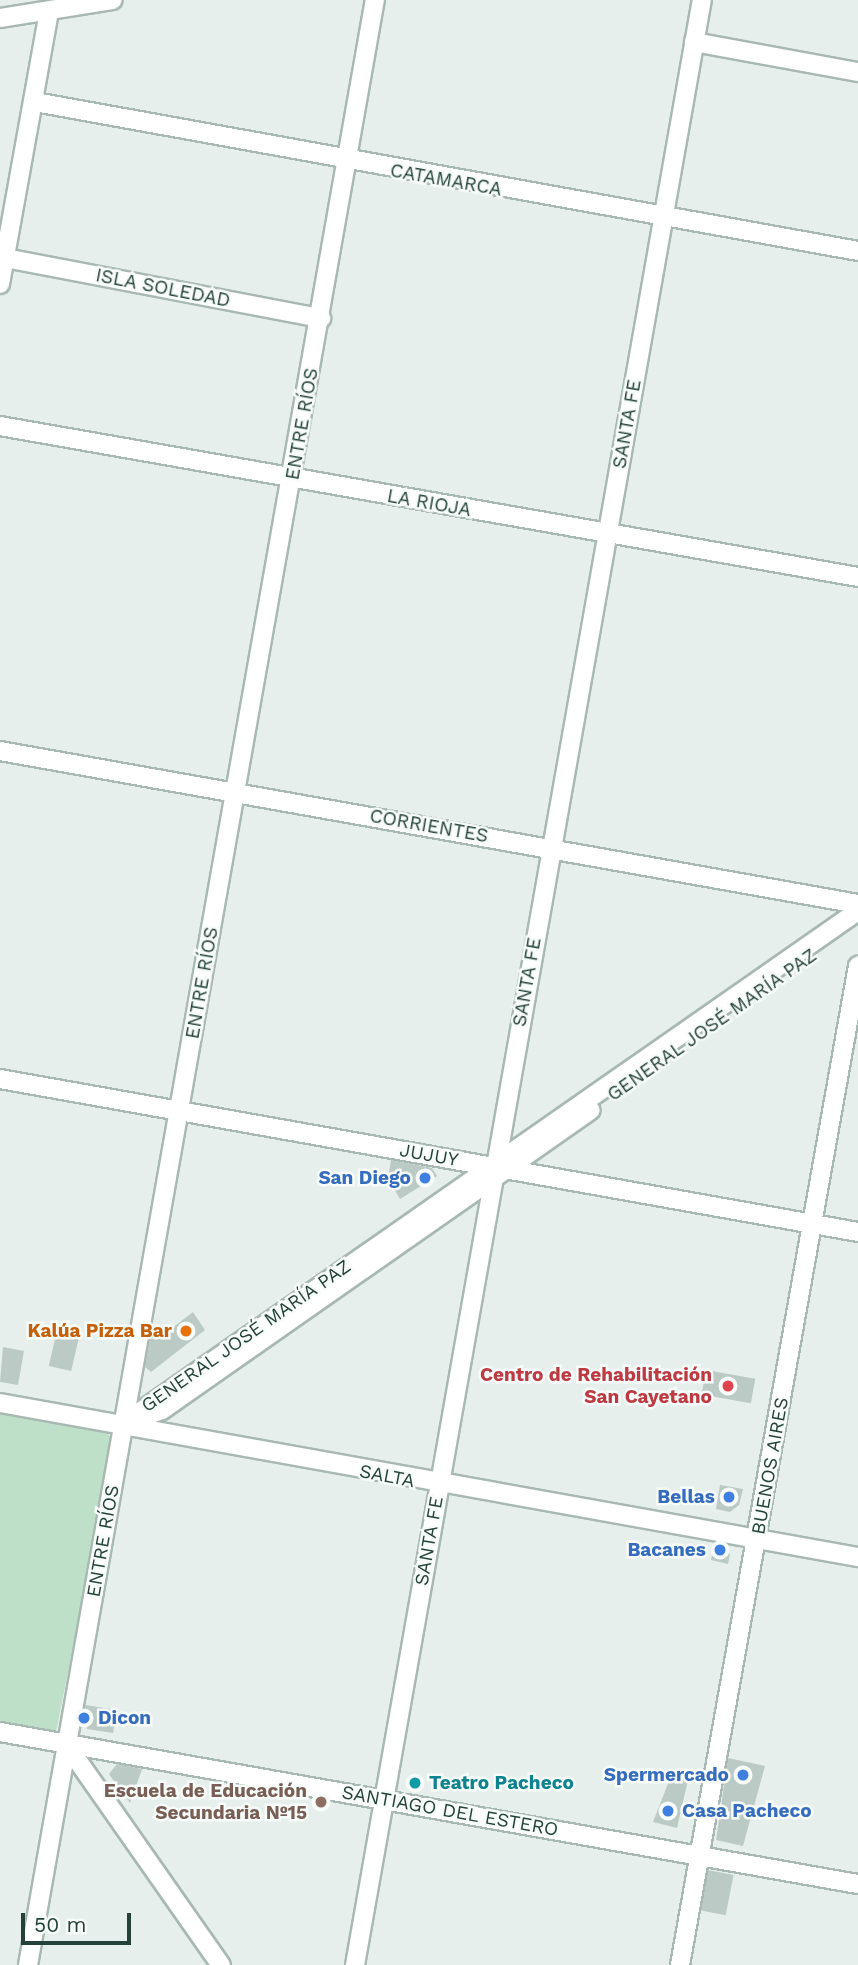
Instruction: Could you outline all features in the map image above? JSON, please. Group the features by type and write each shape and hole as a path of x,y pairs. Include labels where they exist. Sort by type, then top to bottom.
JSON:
{"street":[{"path":"0,18 113,0"},
{"name":"ENTRE RÍOS","path":"28,1965 178,1111 293,478 375,0"},
{"name":"SANTA FE","path":"355,1965 382,1799 702,0"},
{"path":"0,284 35,103 49,11"},
{"path":"694,42 858,72"},
{"name":"CATAMARCA","path":"35,103 347,163 858,251"},
{"name":"ISLA SOLEDAD","path":"5,258 321,318"},
{"name":"LA RIOJA","path":"0,426 858,577"},
{"name":"CORRIENTES","path":"0,751 858,904"},
{"name":"GENERAL JOSÉ MARÍA PAZ","path":"496,1168 858,911"},
{"name":"GENERAL JOSÉ MARÍA PAZ","path":"124,1423 858,923"},
{"name":"BUENOS AIRES","path":"680,1965 858,966"},
{"name":"JUJUY","path":"0,1079 858,1232"},
{"name":"SALTA","path":"0,1403 124,1423 439,1486 858,1556"},
{"name":"SANTIAGO DEL ESTERO","path":"0,1732 858,1884"},
{"path":"66,1744 221,1965"}],"green space":[{"path":"0,1412 105,1430 114,1442 56,1732 0,1724"}],"building":[{"path":"391,1160 432,1168 437,1176 400,1199 388,1179"},
{"path":"193,1312 205,1330 151,1372 145,1367 152,1329 167,1332"},
{"path":"58,1326 80,1331 71,1371 49,1366"},
{"path":"3,1347 24,1351 18,1385 0,1382"},
{"name":"Centro de Rehabilitación San Cayetano","path":"706,1370 755,1379 751,1403 702,1395"},
{"name":"Bellas","path":"720,1485 743,1489 739,1505 730,1512 716,1509"},
{"name":"Bacanes","path":"714,1544 730,1554 728,1564 711,1560"},
{"path":"85,1705 117,1710 113,1733 87,1729"},
{"path":"728,1758 765,1766 743,1846 716,1840"},
{"path":"117,1764 142,1769 130,1803 109,1774"},
{"name":"Casa Pacheco","path":"671,1776 688,1780 677,1828 653,1822"},
{"path":"708,1870 734,1875 726,1915 700,1910"}],"place":[{"name":"San Diego","path":"425,1178"},
{"name":"Kalúa Pizza Bar","path":"186,1331"},
{"name":"Centro de Rehabilitación San Cayetano","path":"728,1386"},
{"name":"Bellas","path":"729,1497"},
{"name":"Bacanes","path":"720,1550"},
{"name":"Dicon","path":"84,1718"},
{"name":"Spermercado","path":"743,1775"},
{"name":"Teatro Pacheco","path":"415,1783"},
{"name":"Escuela de Educación Secundaria Nº15","path":"321,1802"},
{"name":"Casa Pacheco","path":"668,1811"}]}
